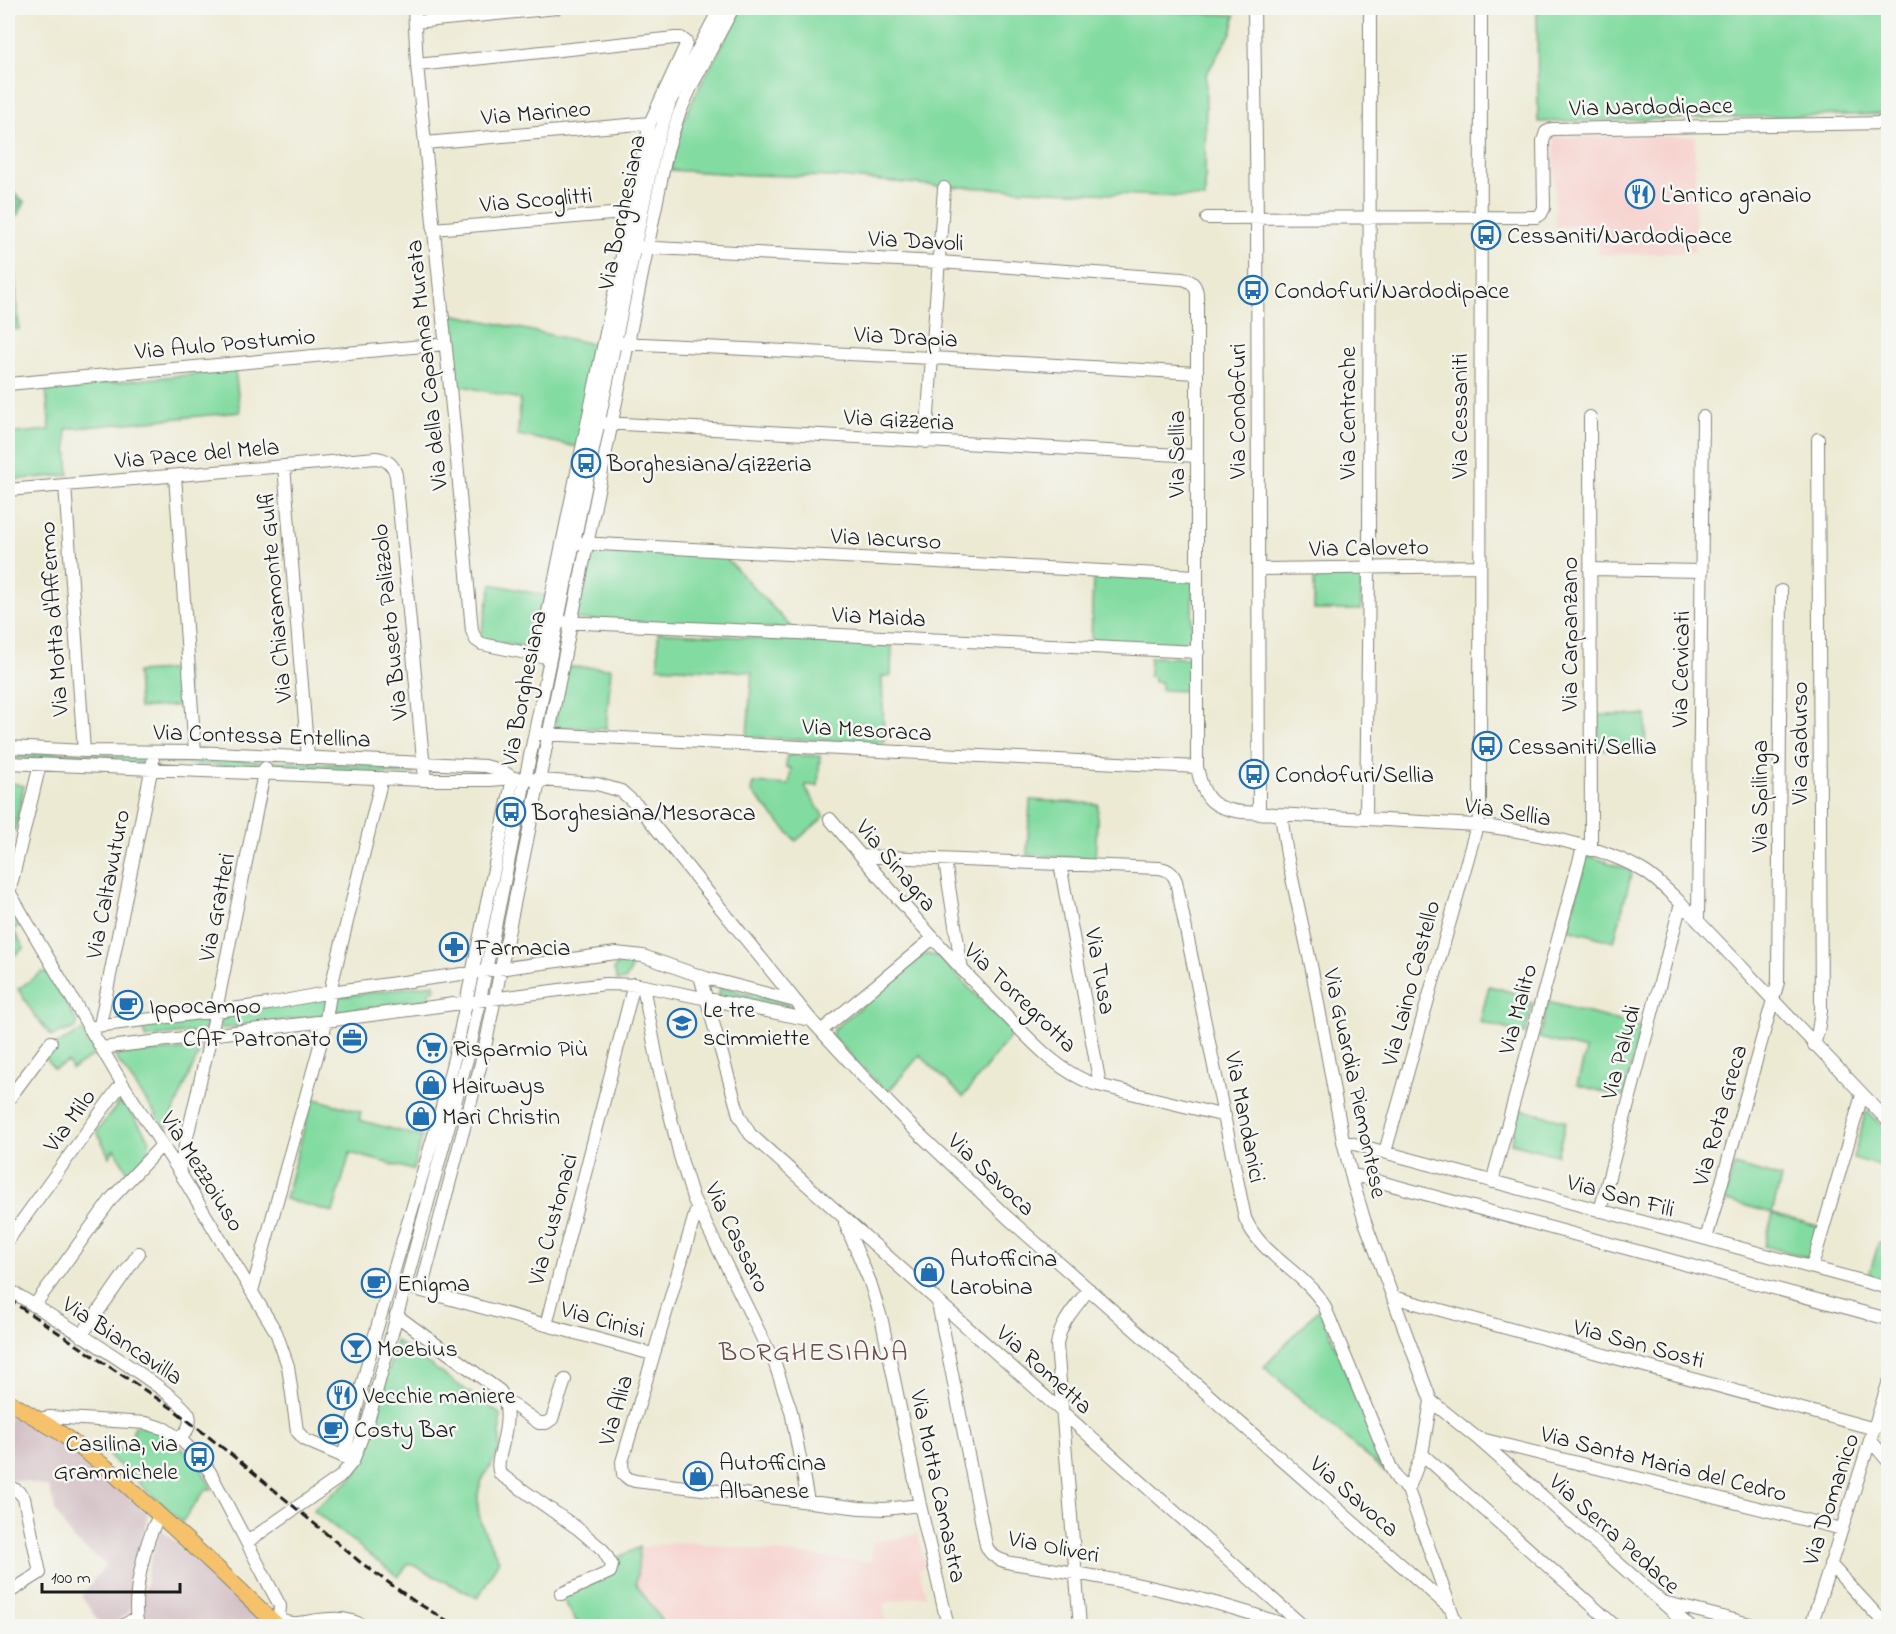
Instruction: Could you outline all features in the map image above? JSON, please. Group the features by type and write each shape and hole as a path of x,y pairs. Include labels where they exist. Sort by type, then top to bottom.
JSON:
{"main road":[{"path":"8,1401 87,1452 280,1624"}],"street":[{"name":"Via della Capanna Murata","path":"414,8 417,64 472,634 482,644 545,656"},
{"path":"415,22 557,8"},
{"name":"Via Borghesiana","path":"580,543 611,423 628,343 641,248 670,102 720,8"},
{"name":"Via Borghesiana","path":"246,1542 344,1474 374,1338 441,1111 457,1046 471,972 525,780 548,734 564,622 580,543 598,423 615,343 641,248 636,212 661,150 733,8"},
{"name":"Via Condofuri","path":"1254,8 1259,814"},
{"name":"Via Centrache","path":"1366,818 1370,8"},
{"name":"Via Cessaniti","path":"1476,825 1480,814 1481,8"},
{"name":"Via Borghesiana","path":"348,1459 369,1418 459,1095 535,733 545,656 636,212 650,123 685,47 684,40 675,38 417,64"},
{"name":"Via Marineo","path":"425,143 650,123"},
{"name":"Via Nardodipace","path":"1207,218 1533,217 1541,214 1545,204 1544,138 1546,132 1552,129 1888,123"},
{"path":"926,442 944,188"},
{"name":"Via Scoglitti","path":"433,229 636,212"},
{"name":"Via Davoli","path":"641,248 939,262 1182,279 1193,284"},
{"name":"Via Sellia","path":"1193,284 1197,294 1197,766 1201,786 1207,797 1228,810 1259,814 1476,825 1524,832 1587,848 1644,871 1698,921 1888,1121"},
{"name":"Via Drapia","path":"615,343 1196,373"},
{"name":"Via Aulo Postumio","path":"8,384 445,344"},
{"name":"Via Carpanzano","path":"1587,848 1590,417"},
{"name":"Via Cervicati","path":"1698,921 1703,417"},
{"name":"Via Gizzeria","path":"598,423 1197,456"},
{"name":"Via Gadurso","path":"1814,1045 1821,1011 1818,439"},
{"name":"Via Pace del Mela","path":"8,490 378,458 390,463"},
{"name":"Via Buseto Palizzolo","path":"390,463 396,476 425,780"},
{"name":"Via Chiaramonte Gulfi","path":"284,466 308,758"},
{"path":"175,476 195,752"},
{"name":"Via Motta d'Affermo","path":"65,485 84,751"},
{"name":"Via Iacurso","path":"580,543 1196,576"},
{"name":"Via Caloveto","path":"1259,568 1480,566"},
{"path":"1590,569 1702,571"},
{"name":"Via Spilinga","path":"1773,1001 1778,987 1779,972 1781,591"},
{"name":"Via Borghesiana","path":"545,656 564,622"},
{"name":"Via Maida","path":"564,622 1198,652"},
{"name":"Via Mesoraca","path":"535,733 1197,766"},
{"name":"Via Contessa Entellina","path":"8,747 84,751 195,752 489,766 525,780"},
{"name":"Via Caltavuturo","path":"94,1026 155,752"},
{"name":"Via Gratteri","path":"179,1171 212,1035 267,756"},
{"name":"Via Contessa Entellina","path":"8,763 425,780 525,780"},
{"path":"8,892 39,764"},
{"path":"252,1291 326,1022 330,992 382,778"},
{"name":"Via Borghesiana","path":"421,1290 478,1077 500,968 525,780"},
{"name":"Via Savoca","path":"525,780 603,784 630,797 811,1020 936,1151 1008,1218 1451,1609"},
{"name":"Via Guardia Piemontese","path":"1281,815 1351,1174 1362,1213 1431,1401 1422,1454 1408,1490"},
{"name":"Via Sinagra","path":"830,819 932,939"},
{"name":"Via Laino Castello","path":"1385,1152 1476,825"},
{"name":"Via Malito","path":"1492,1182 1587,848"},
{"name":"Via Mandanici","path":"861,856 945,861 1160,867 1168,870 1174,876 1225,1116 1242,1209 1250,1228 1265,1247 1312,1289 1322,1302 1391,1468 1397,1479 1408,1490 1457,1626"},
{"path":"945,861 962,970"},
{"name":"Via Tusa","path":"1060,864 1100,1085"},
{"name":"Via Mezzoiuso","path":"8,892 94,1026 101,1048 273,1326 289,1373 297,1431 305,1440 348,1459"},
{"name":"Via Paludi","path":"1600,1211 1680,903"},
{"name":"Via Torregrotta","path":"822,1031 932,939 1027,1035 1058,1064 1078,1077 1100,1085 1225,1116"},
{"path":"94,1026 216,1011 485,970 625,953 649,958 700,976 795,1000"},
{"name":"Via Rometta","path":"700,976 739,1115 744,1126 761,1146 1303,1626"},
{"path":"101,1048 326,1022 597,985 639,985 811,1020"},
{"name":"Via Cassaro","path":"639,985 680,1156 697,1208 775,1364 791,1411 808,1501"},
{"name":"Via Custonaci","path":"546,1325 639,985"},
{"name":"Via Rota Greca","path":"1706,1239 1773,1001"},
{"path":"8,1100 51,1042"},
{"name":"Via Milo","path":"8,1240 122,1083"},
{"path":"1812,1267 1862,1095"},
{"name":"Via San Fili","path":"1343,1141 1888,1288"},
{"path":"34,1306 108,1203 162,1145"},
{"name":"Via San Fili","path":"1351,1174 1888,1319"},
{"name":"Via Alia","path":"697,1208 652,1354 622,1462 623,1474 635,1480 873,1509 920,1505"},
{"name":"Via Motta Camastra","path":"843,1219 870,1282 880,1314 948,1626"},
{"path":"81,1336 138,1253"},
{"name":"Via Cinisi","path":"404,1286 652,1354"},
{"name":"Via Biancavilla","path":"8,1289 150,1382 184,1407 189,1415 189,1425 180,1439"},
{"path":"1080,1626 1058,1354 1059,1336 1064,1323 1089,1289"},
{"name":"Via San Sosti","path":"1393,1297 1873,1435"},
{"name":"Via Oliveri","path":"938,1303 989,1551 994,1557 1007,1562 1186,1594 1288,1626"},
{"path":"396,1315 495,1386 506,1400 539,1423 546,1424 552,1419 565,1380"},
{"name":"Via Domanico","path":"1811,1626 1888,1384"},
{"path":"506,1400 504,1436 498,1465 500,1474 577,1528 603,1550 612,1565 606,1575 561,1594"},
{"name":"Via Serra Pedace","path":"1431,1401 1477,1438 1689,1626"},
{"path":"356,1414 369,1418"},
{"path":"39,1419 51,1417 146,1423 165,1429 180,1439 207,1467 280,1606 280,1624 342,1619 364,1626"},
{"path":"1873,1435 1888,1461"},
{"name":"Via Santa Maria del Cedro","path":"1477,1438 1842,1528"},
{"path":"1422,1454 1616,1626"},
{"path":"8,1488 13,1488 24,1498 40,1573 8,1593"},
{"path":"122,1626 137,1622 140,1571 154,1526 160,1515"},
{"path":"1830,1564 1887,1626"},
{"path":"1660,1601 1758,1626"}],"shaded area":[{"path":"1695,136 1695,252 1598,255 1597,225 1555,227 1554,137"},
{"path":"8,1409 86,1462 148,1512 129,1613 109,1626 102,1626 81,1596 106,1565 73,1539 56,1513 49,1487 25,1481 8,1480"},
{"path":"160,1528 265,1626 143,1626 140,1618 148,1571"},
{"path":"918,1534 925,1566 919,1570 926,1595 883,1603 886,1626 666,1626 636,1584 640,1547 684,1542 872,1562 872,1542"}],"green space":[{"path":"742,8 1094,8 1235,15 1232,31 1206,75 1205,198 939,186 838,177 670,170 683,122 698,89"},
{"path":"1537,8 1888,8 1888,114 1538,122"},
{"path":"8,188 25,202 18,216 8,211"},
{"path":"8,272 14,272 19,329 8,330"},
{"path":"447,313 598,345 578,447 518,435 520,399 458,385"},
{"path":"235,370 240,412 66,429 69,475 8,480 8,434 50,430 46,389"},
{"path":"592,549 722,554 793,629 575,619"},
{"path":"1093,576 1193,579 1191,647 1091,644"},
{"path":"1314,576 1361,576 1361,610 1314,610"},
{"path":"492,584 547,596 536,650 480,638"},
{"path":"658,632 892,646 891,676 882,676 884,743 747,737 752,672 658,667"},
{"path":"1150,657 1192,658 1190,691 1161,690 1161,682 1154,682 1154,677 1149,676"},
{"path":"566,667 611,668 606,729 554,727"},
{"path":"185,669 187,705 139,708 137,672"},
{"path":"1599,715 1646,715 1645,750 1598,749"},
{"path":"8,750 149,759 147,764 8,758"},
{"path":"787,755 820,756 818,786 806,785 806,789 824,817 796,841 751,791 753,783 789,785 791,768 786,768"},
{"path":"160,758 257,761 262,762 263,765 262,767 158,763"},
{"path":"275,761 415,768 416,770 413,774 273,769 271,764"},
{"path":"8,782 24,786 15,830 8,828"},
{"path":"1030,800 1098,804 1095,859 1027,855"},
{"path":"1587,855 1632,871 1614,942 1568,929"},
{"path":"8,904 20,925 13,930 24,948 8,960"},
{"path":"928,954 939,957 1013,1033 963,1097 920,1055 887,1093 832,1036 833,1030 921,956"},
{"path":"633,959 630,972 625,980 617,981 614,969 620,962"},
{"path":"42,972 49,974 77,1023 76,1028 52,1036 35,1016 18,989"},
{"path":"434,984 435,990 429,991 430,999 336,1012 337,997"},
{"path":"1489,986 1526,996 1524,1001 1533,1003 1525,1034 1480,1022"},
{"path":"720,987 785,1003 793,1008 788,1010 719,995"},
{"path":"327,996 325,1015 220,1029 222,1012"},
{"path":"1548,1002 1641,1027 1624,1097 1577,1085 1586,1050 1539,1038"},
{"path":"206,1016 208,1030 145,1038 143,1024"},
{"path":"82,1031 96,1054 72,1069 68,1062 54,1069 45,1056 53,1046"},
{"path":"201,1048 166,1129 114,1055"},
{"path":"312,1098 361,1112 359,1120 422,1137 413,1170 350,1153 333,1212 285,1199"},
{"path":"122,1099 149,1139 146,1154 129,1174 114,1149 109,1157 97,1131"},
{"path":"1520,1109 1566,1121 1557,1155 1511,1143"},
{"path":"1868,1112 1888,1133 1888,1168 1853,1158 1865,1114"},
{"path":"1734,1165 1781,1178 1772,1213 1724,1200"},
{"path":"1773,1214 1818,1226 1809,1258 1764,1246"},
{"path":"1879,1242 1888,1245 1888,1281 1869,1275"},
{"path":"1320,1308 1387,1474 1264,1367"},
{"path":"396,1341 500,1414 498,1452 484,1476 478,1495 479,1515 485,1533 499,1560 478,1598 409,1563 398,1577 313,1510 357,1472 374,1426"},
{"path":"134,1426 159,1430 196,1459 212,1489 206,1489 182,1522 98,1446 125,1449 131,1441"},
{"path":"640,1547 636,1584 666,1626 579,1626 562,1597 613,1573 613,1560"}],"railway":[{"path":"8,1299 173,1409 242,1463 360,1562 414,1601 456,1626"}],"place":[{"name":"L'antico granaio","path":"1640,194"},
{"name":"Cessaniti/Nardodipace","path":"1486,235"},
{"name":"Condofuri/Nardodipace","path":"1253,290"},
{"name":"Borghesiana/Gizzeria","path":"586,463"},
{"name":"Cessaniti/Sellia","path":"1487,746"},
{"name":"Condofuri/Sellia","path":"1254,774"},
{"name":"Borghesiana/Mesoraca","path":"511,812"},
{"name":"Farmacia","path":"454,947"},
{"name":"Ippocampo","path":"128,1005"},
{"name":"Le tre scimmiette","path":"682,1023"},
{"name":"CAF Patronato","path":"352,1038"},
{"name":"Risparmio Più","path":"432,1048"},
{"name":"Hairways","path":"431,1085"},
{"name":"Marì Christin","path":"421,1116"},
{"name":"Autofficina Larobina","path":"929,1272"},
{"name":"Enigma","path":"376,1283"},
{"name":"Moebius","path":"356,1348"},
{"name":"Vecchie maniere","path":"342,1395"},
{"name":"Costy Bar","path":"333,1429"},
{"name":"Casilina, via Grammichele","path":"199,1457"},
{"name":"Autofficina Albanese","path":"698,1476"}],"district":[{"name":"BORGHESIANA","path":"814,1351"}]}
